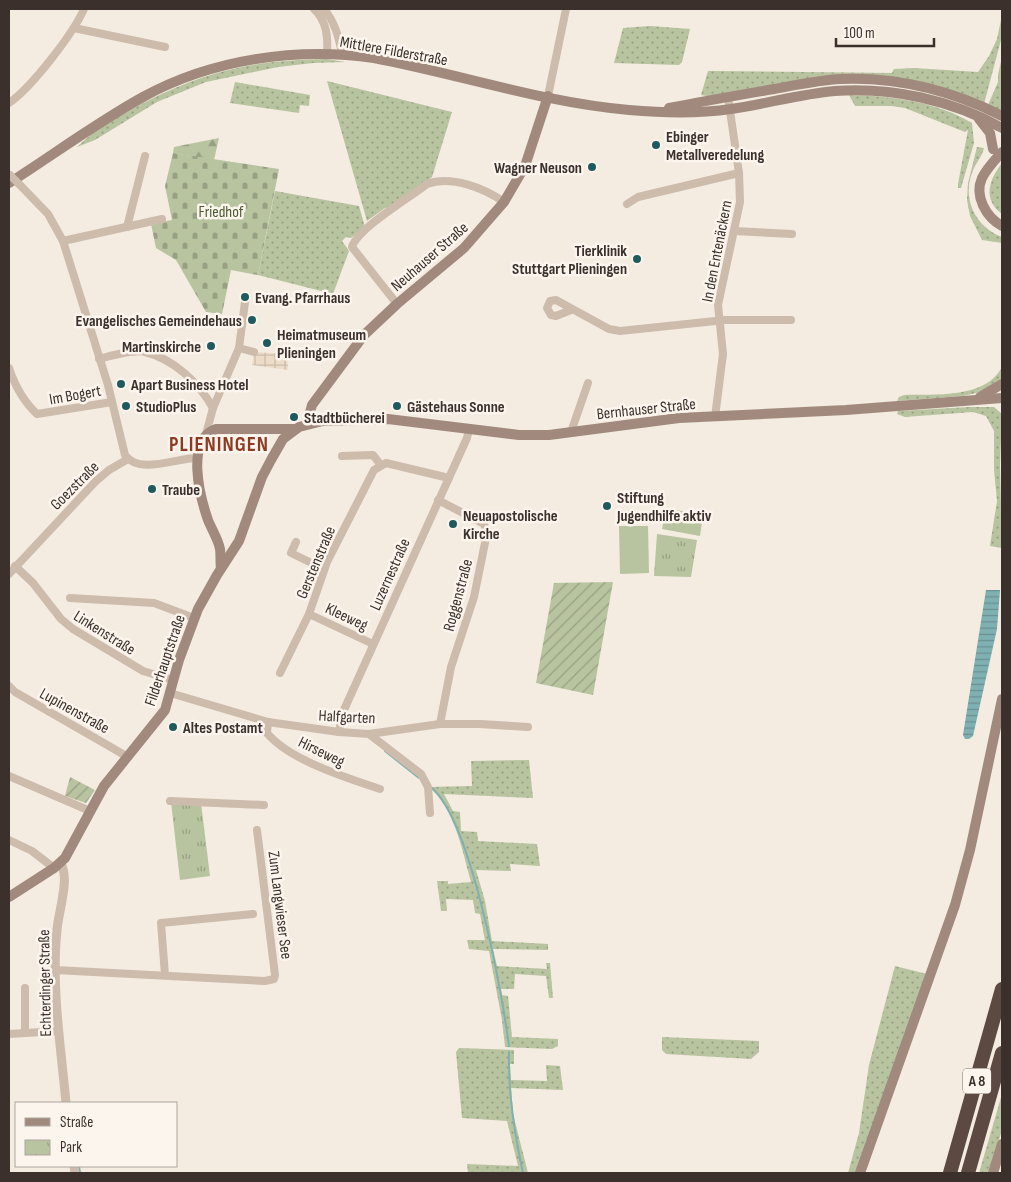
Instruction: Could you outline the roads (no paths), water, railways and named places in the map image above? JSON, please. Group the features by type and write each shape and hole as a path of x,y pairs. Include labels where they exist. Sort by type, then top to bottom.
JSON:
{"highway":[{"name":"A 8","path":"950,1173 1002,989"},
{"name":"A 8","path":"968,1173 1002,1053"}],"main road":[{"name":"Mittlere Filderstraße","path":"12,179 109,117 167,86 217,68 244,61 280,56 342,54 397,62 548,96 629,110 682,113 730,110 806,95 861,90 891,92 923,98 977,116 1002,128"},
{"name":"Mittlere Filderstraße","path":"653,111 822,81 881,80 943,93 1002,116"},
{"name":"Neuhauser Straße","path":"307,423 312,405 364,335 397,304 464,248 504,202 525,166 548,96"},
{"path":"977,116 990,133 998,151"},
{"path":"1002,134 998,151 981,181 980,197 990,216 1002,226"},
{"path":"975,399 1002,384"},
{"name":"Bernhauser Straße","path":"281,434 307,423 388,419 532,435 571,432 652,421 846,410 1002,398"},
{"path":"221,568 220,549 204,505 196,458 199,443 206,434 216,429 281,434"},
{"name":"Filderhauptstraße","path":"9,897 57,866 70,850 104,786 160,718 194,618 221,568 234,549 281,434"},
{"path":"220,549 234,549"},
{"path":"860,1173 955,906 970,850 1002,699"},
{"path":"993,1173 1002,1144"}],"street":[{"path":"9,103 32,82 74,28 84,9"},
{"path":"314,9 321,16 327,32 328,54"},
{"path":"324,9 330,16 339,38 342,54"},
{"name":"Neuhauser Straße","path":"548,96 566,9"},
{"path":"74,28 165,47"},
{"name":"In den Entenäckern","path":"715,417 724,354 718,321 718,305 740,202 739,173 728,97"},
{"path":"127,227 144,156"},
{"path":"627,204 638,197 739,173"},
{"path":"12,179 48,214 63,241 112,402 122,447 128,459 134,463 151,464 196,458"},
{"path":"397,304 352,247 354,240 367,228 427,184 437,180 445,180 483,190 504,202"},
{"path":"63,241 162,219"},
{"path":"734,231 792,234"},
{"path":"206,434 213,408 239,348 246,302"},
{"name":"In den Entenäckern","path":"571,310 609,329 620,331 718,321"},
{"path":"718,321 791,320"},
{"path":"239,348 254,352"},
{"path":"99,359 144,351 180,369 204,392 213,408"},
{"name":"Im Bogert","path":"9,368 15,386 28,406 37,414 112,402"},
{"path":"571,432 588,384"},
{"path":"210,419 216,429"},
{"name":"Luzernestraße","path":"340,732 344,712 467,438 469,429"},
{"path":"342,456 373,455 380,464 386,463 449,478"},
{"name":"Goezstraße","path":"9,574 95,482 109,470 128,459"},
{"name":"Gerstenstraße","path":"280,673 308,614 324,569 374,470 380,464"},
{"name":"Roggenstraße","path":"438,500 484,524 487,533 474,597 451,667 440,724"},
{"path":"296,542 291,553 324,569"},
{"name":"Linkenstraße","path":"15,566 33,583 61,619 73,629 143,671 173,680"},
{"path":"70,598 154,603 194,618"},
{"name":"Kleeweg","path":"308,614 373,644"},
{"name":"Lupinenstraße","path":"9,686 15,692 128,757"},
{"name":"Halfgarten","path":"170,693 268,722 340,732 369,734 440,724 528,727"},
{"name":"Hirseweg","path":"268,722 267,733 272,740 332,773 380,789"},
{"path":"369,734 421,774 428,787 430,813"},
{"path":"9,776 90,811"},
{"path":"170,801 264,805"},
{"name":"Zum Langwieser See","path":"165,975 270,981 275,975 257,830"},
{"path":"9,840 57,866"},
{"name":"Echterdinger Straße","path":"57,866 65,874 58,919 56,970 66,1102"},
{"path":"56,970 165,975 161,923 252,914"},
{"path":"25,988 25,1033"},
{"path":"9,1034 60,1032"}],"water":[{"path":"986,590 1000,590 997,629 973,736 965,739 963,735"}],"waterway":[{"path":"385,751 419,778"},
{"path":"432,788 446,806 460,835 472,870 492,949 509,1046"},
{"path":"509,1052 509,1083 512,1113 523,1173"},
{"path":"79,1167 80,1173"}],"place":[{"name":"Ebinger Metallveredelung","path":"656,145"},
{"name":"Wagner Neuson","path":"592,167"},
{"name":"Tierklinik Stuttgart Plieningen","path":"637,259"},
{"name":"Evang. Pfarrhaus","path":"245,297"},
{"name":"Evangelisches Gemeindehaus","path":"252,320"},
{"name":"Heimatmuseum Plieningen","path":"267,343"},
{"name":"Martinskirche","path":"211,346"},
{"name":"Apart Business Hotel","path":"121,384"},
{"name":"StudioPlus","path":"126,406"},
{"name":"Gästehaus Sonne","path":"397,406"},
{"name":"Stadtbücherei","path":"294,417"},
{"name":"Traube","path":"152,489"},
{"name":"Stiftung Jugendhilfe aktiv","path":"607,506"},
{"name":"Neuapostolische Kirche","path":"453,524"},
{"name":"Altes Postamt","path":"173,727"}],"district":[{"name":"PLIENINGEN","path":"219,444"}],"park label":[{"name":"Friedhof","path":"221,211"}]}
